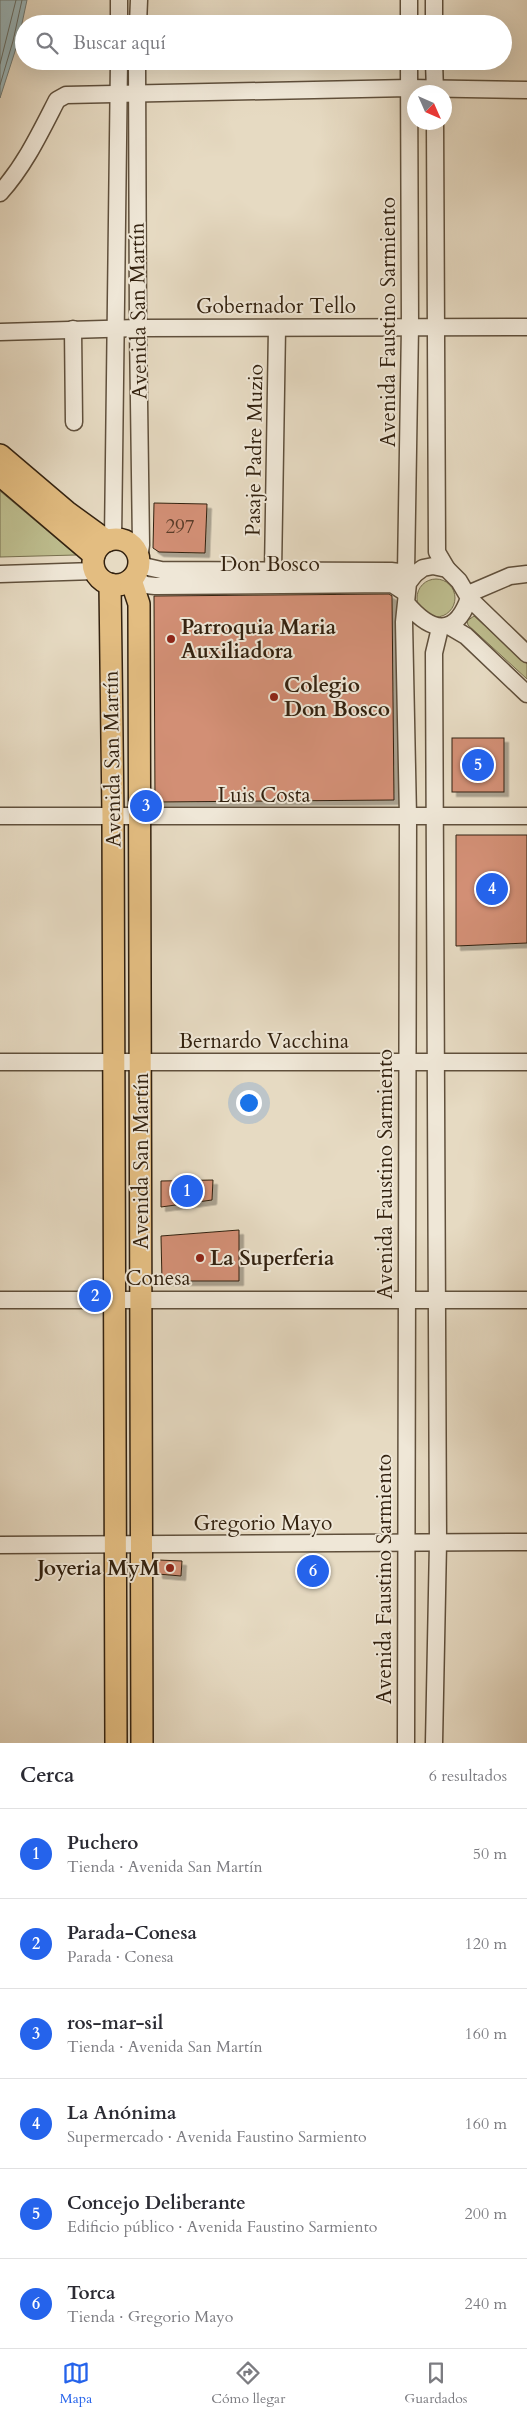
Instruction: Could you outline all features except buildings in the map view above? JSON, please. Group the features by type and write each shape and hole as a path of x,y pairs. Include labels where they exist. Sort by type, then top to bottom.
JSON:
{"main road":[{"path":"0,455 66,512 104,558 122,584 135,571"},
{"path":"0,475 104,558"},
{"name":"Avenida San Martín","path":"116,1743 113,816 104,558 120,540 132,545 138,604 142,1743"}],"street":[{"path":"119,0 119,15"},
{"path":"138,15 139,0"},
{"path":"409,0 409,15"},
{"path":"434,0 434,15"},
{"name":"Avenida San Martín","path":"104,558 116,328 119,70"},
{"name":"Avenida San Martín","path":"135,571 141,545 137,70"},
{"name":"Avenida Faustino Sarmiento","path":"409,70 410,85"},
{"path":"434,70 435,85"},
{"path":"0,193 15,176 29,154 57,100 66,96 407,88"},
{"path":"452,90 527,90"},
{"name":"Avenida Faustino Sarmiento","path":"406,1743 408,817 404,622 408,585 410,130"},
{"path":"435,130 437,552 447,570 459,580 469,596 527,654"},
{"name":"Gobernador Tello","path":"0,332 116,328 527,327"},
{"name":"Pasaje Padre Muzio","path":"272,572 277,328"},
{"path":"73,329 74,422"},
{"path":"0,574 104,558"},
{"path":"447,570 433,566 424,568 408,585 424,622 445,627 466,636 527,694"},
{"name":"Don Bosco","path":"135,571 146,585 155,586 392,584 399,587 408,585"},
{"name":"Don Bosco","path":"135,571 272,572 408,585"},
{"path":"434,1743 438,1543 433,817 434,653 445,627 462,614 469,596 510,576 527,574"},
{"name":"Luis Costa","path":"0,816 527,816"},
{"name":"Bernardo Vacchina","path":"0,1062 527,1062"},
{"name":"Conesa","path":"0,1300 527,1300"},
{"name":"Gregorio Mayo","path":"0,1545 527,1542"}],"green space":[{"path":"0,491 76,555 0,557"},
{"path":"436,579 450,584 455,598 450,612 436,617 422,612 417,598 422,584"},
{"path":"474,616 527,664 527,679 468,625 467,621"}],"water":[{"path":"0,0 27,0 24,15 15,15 15,51 0,98"}],"place":[{"name":"Parroquia Maria Auxiliadora","path":"171,639"},
{"name":"Colegio Don Bosco","path":"274,697"},
{"name":"Concejo Deliberante","path":"478,765"},
{"name":"ros-mar-sil","path":"146,806"},
{"name":"La Anónima","path":"492,889"},
{"name":"Puchero","path":"187,1191"},
{"name":"La Superferia","path":"200,1258"},
{"name":"Parada-Conesa","path":"95,1296"},
{"name":"Joyeria MyM","path":"170,1568"},
{"name":"Torca","path":"313,1571"}]}
